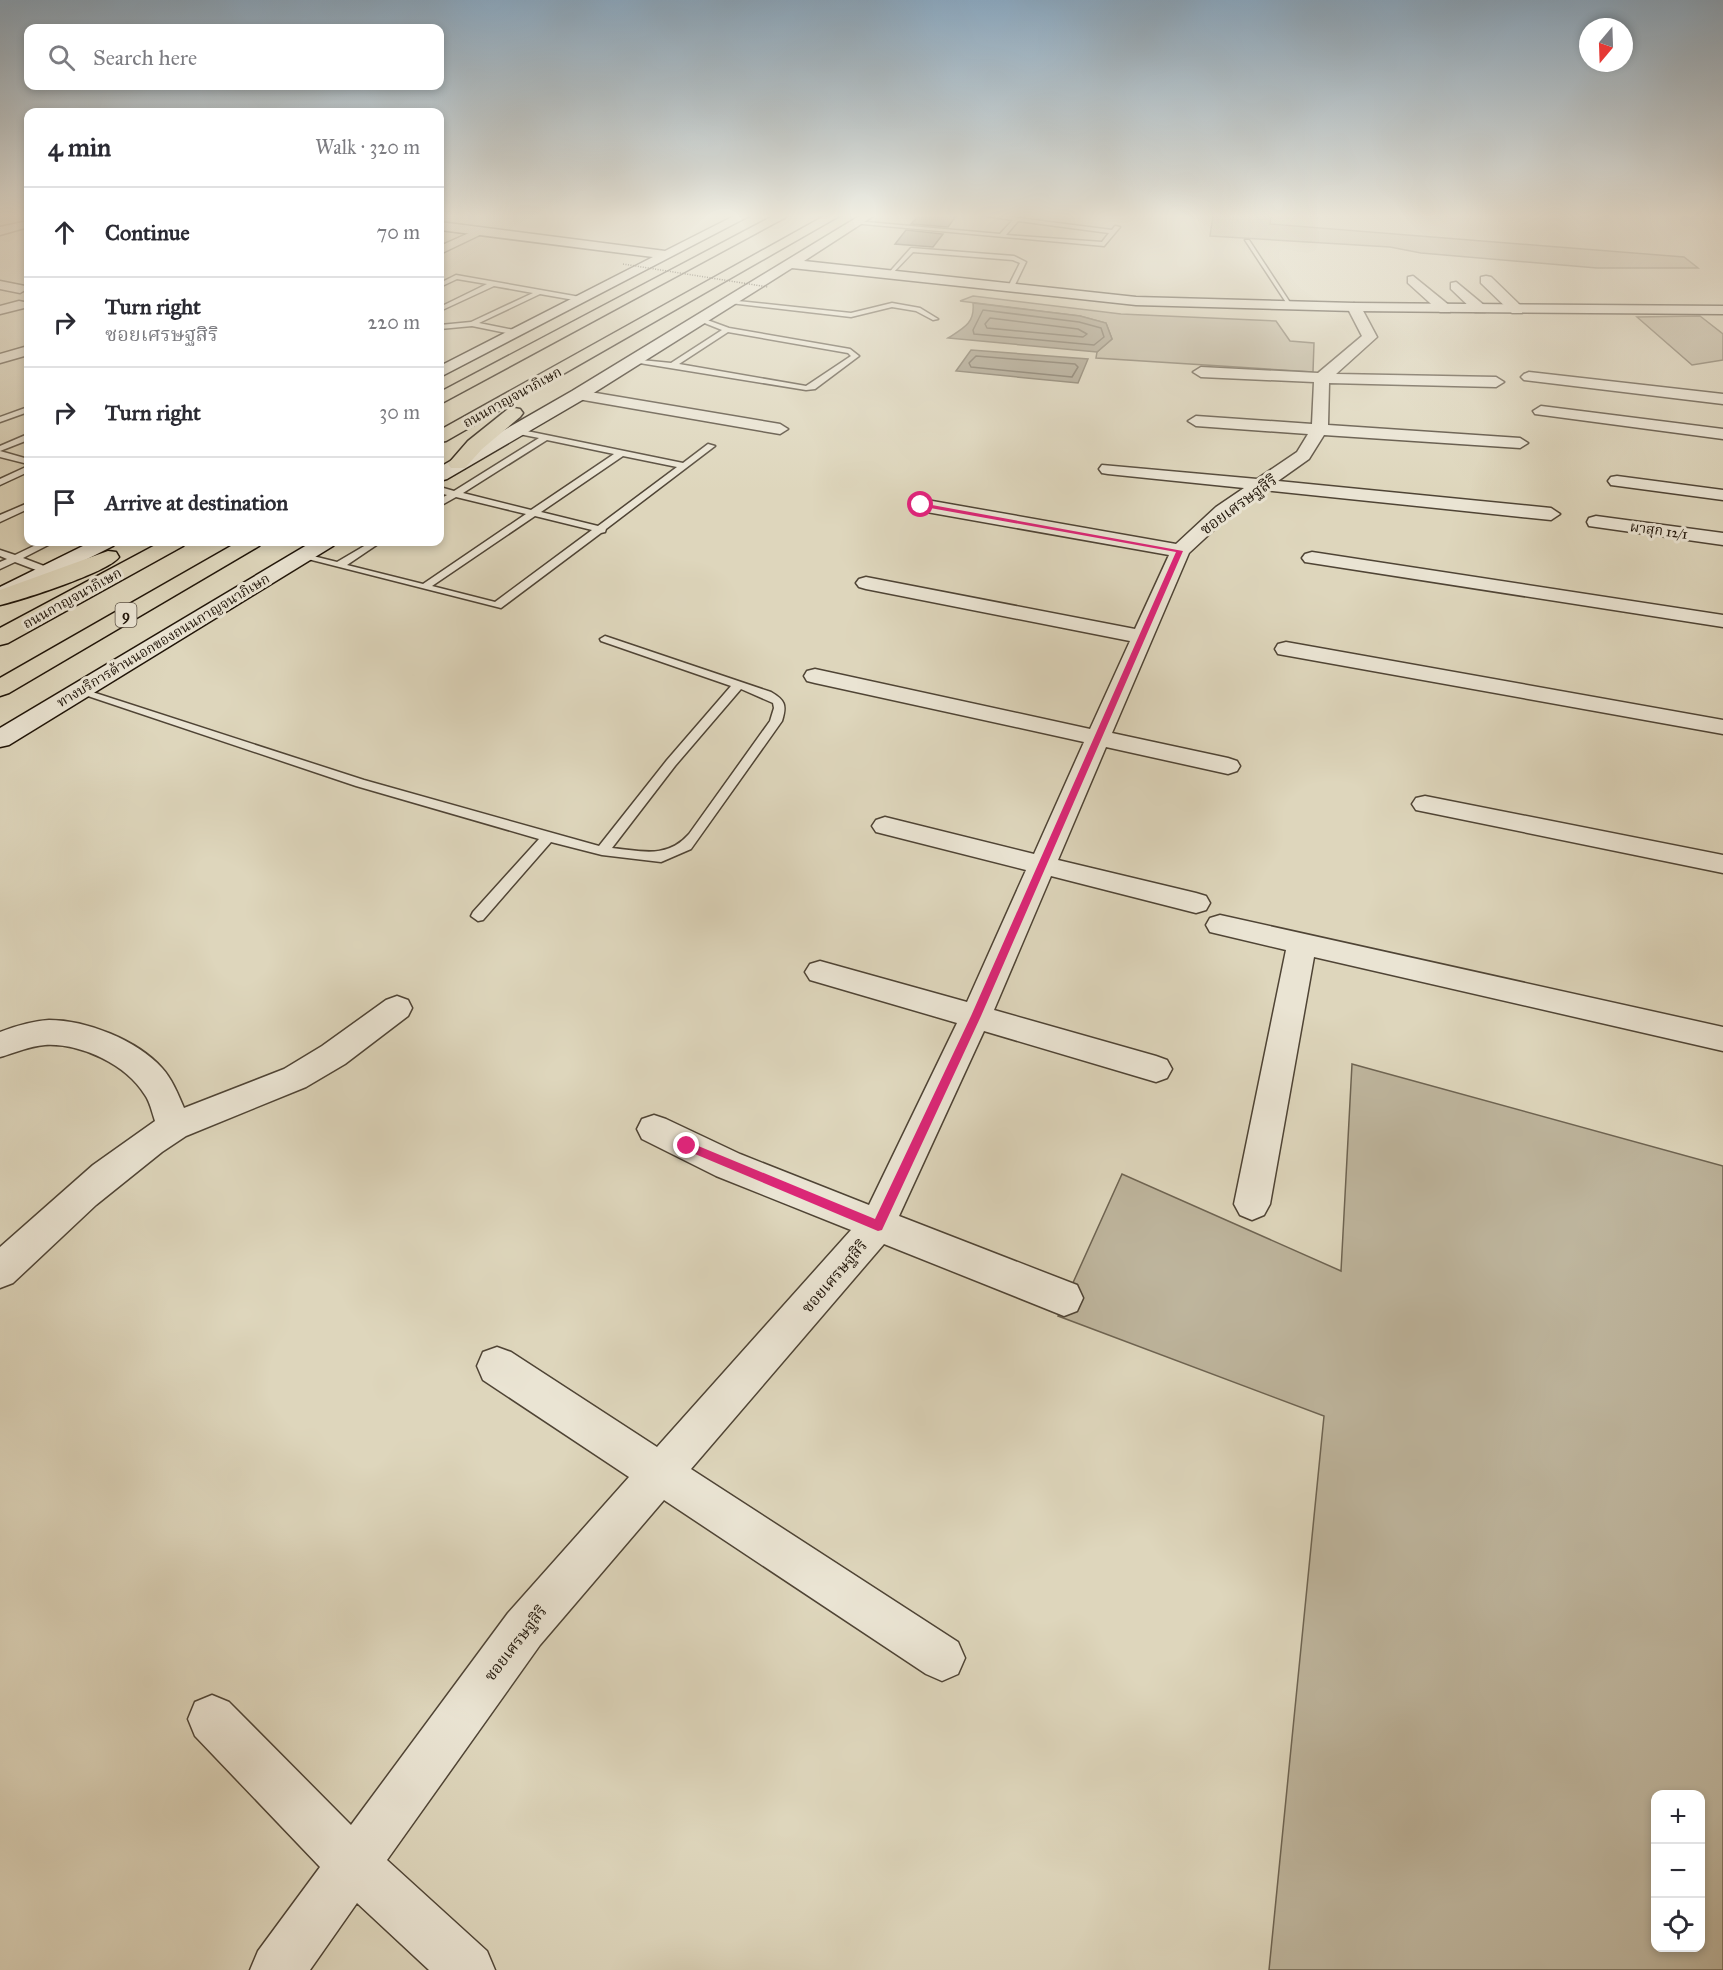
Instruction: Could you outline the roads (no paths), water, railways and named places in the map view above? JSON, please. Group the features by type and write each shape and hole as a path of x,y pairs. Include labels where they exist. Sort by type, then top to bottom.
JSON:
{"highway":[{"name":"ถนนกาญจนาภิเษก","path":"444,397 612,307"},
{"name":"ถนนกาญจนาภิเษก","path":"444,435 672,307"},
{"path":"458,464 501,423 572,375 584,357"},
{"path":"0,597 80,570 132,546"},
{"name":"ถนนกาญจนาภิเษก","path":"0,638 169,546"},
{"name":"9","path":"0,688 245,546"}],"main road":[{"path":"444,370 565,307"},
{"path":"444,473 578,395 720,307"},
{"path":"1320,307 1723,310"},
{"path":"0,597 98,546"},
{"name":"ทางบริการด้านนอกของถนนกาญจนาภิเษก","path":"0,739 319,546"}],"street":[{"path":"1514,307 1517,310"},
{"path":"1322,378 1370,337 1354,308"},
{"path":"0,358 24,351"},
{"path":"1201,372 1322,378 1497,382"},
{"path":"1529,376 1723,399"},
{"name":"ซอยเศรษฐสิริ","path":"277,1970 524,1629 878,1226 976,1016 1180,551 1223,511 1265,484 1303,455 1320,428 1322,378"},
{"path":"578,395 780,429"},
{"path":"1541,411 1723,434"},
{"path":"1196,421 1520,443"},
{"path":"1108,469 1551,514"},
{"path":"1617,481 1723,495"},
{"path":"921,505 1180,551"},
{"name":"ผาสุก 12/1","path":"1596,522 1723,539"},
{"path":"1312,558 1723,621"},
{"path":"866,583 1142,637"},
{"path":"1286,649 1723,727"},
{"path":"815,675 1228,766"},
{"path":"1425,804 1723,864"},
{"path":"885,826 1196,903"},
{"path":"1220,925 1723,1039"},
{"path":"1252,1204 1302,943"},
{"path":"820,972 1156,1069"},
{"path":"0,1271 135,1151 174,1126 284,1083 310,1070 337,1053 397,1008"},
{"path":"0,1045 19,1036 58,1033 96,1044 134,1062 157,1087 174,1126"},
{"path":"654,1129 728,1165 1064,1298"},
{"path":"497,1366 942,1658"},
{"path":"212,1719 353,1864 468,1970"}],"lane":[{"path":"472,324 508,307"},
{"path":"781,307 851,315 877,307"},
{"path":"905,307 918,309 935,319"},
{"path":"631,361 672,365 806,388 812,387 855,356 850,351 727,330 699,319"},
{"path":"444,327 472,324 516,333"},
{"path":"672,365 727,330"},
{"path":"0,420 24,411"},
{"path":"517,431 685,466"},
{"path":"444,500 546,437"},
{"path":"0,449 24,439"},
{"path":"302,556 497,606 602,530 711,446"},
{"path":"425,587 622,452"},
{"path":"0,454 24,461"},
{"path":"0,482 24,471"},
{"path":"444,491 602,530"},
{"path":"0,519 24,508"},
{"path":"0,566 41,546"},
{"path":"339,565 370,546"},
{"path":"0,553 48,571"},
{"path":"79,691 360,783 548,837 602,851 661,857 686,846 694,837 779,714 778,701 739,684 605,639"},
{"path":"602,851 671,763 739,684"},
{"path":"478,916 548,837"}],"water":[{"path":"973,307 1005,307 1080,316 1106,323 1112,339 1097,352 948,338 967,324"},
{"path":"971,350 1088,359 1078,383 956,371"}]}
